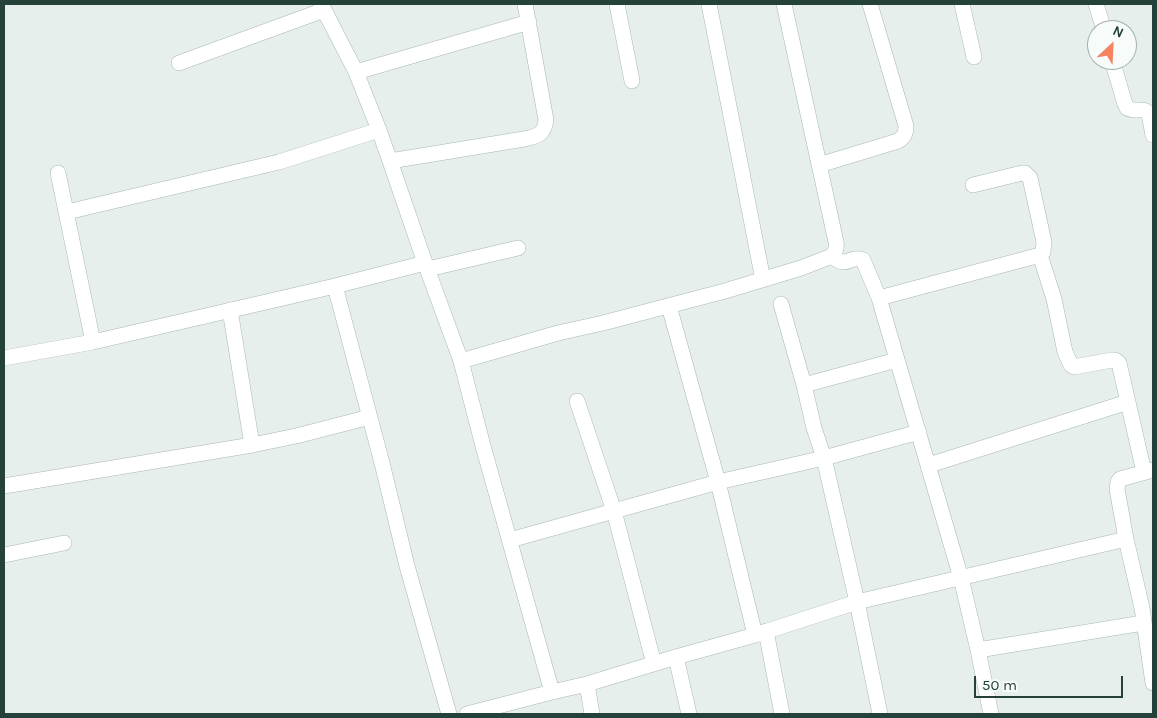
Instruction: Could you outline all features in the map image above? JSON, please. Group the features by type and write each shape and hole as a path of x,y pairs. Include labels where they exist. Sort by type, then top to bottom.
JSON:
{"street":[{"path":"390,160 537,136 543,131 546,120 525,4"},
{"path":"617,4 632,81"},
{"path":"709,4 763,280"},
{"path":"461,361 558,333 669,306 763,280 801,268 832,256 835,253 837,247 784,4"},
{"path":"819,165 898,141 906,133 906,126 870,4"},
{"path":"962,4 974,57"},
{"path":"1096,4 1101,20"},
{"path":"178,63 323,7 356,72 390,160 461,361 552,692"},
{"path":"356,72 529,22"},
{"path":"1115,70 1127,108 1133,111 1141,109 1147,111 1153,136"},
{"path":"66,212 279,162 378,130"},
{"path":"879,298 1040,255 1043,252 1044,242 1028,175 1022,173 973,185"},
{"path":"58,174 93,342"},
{"path":"4,358 93,342 335,286 518,248"},
{"path":"1040,255 1054,299 1068,361 1074,366 1112,360 1118,361 1148,471 1123,477 1118,482 1117,489 1126,539 1146,612 1153,683"},
{"path":"832,256 840,262 856,258 863,260 879,298 961,578 991,714"},
{"path":"335,286 407,566 449,714"},
{"path":"780,304 824,458 880,714"},
{"path":"669,306 782,714"},
{"path":"230,310 252,445"},
{"path":"804,385 897,360"},
{"path":"577,402 614,511 654,664"},
{"path":"929,465 1128,402"},
{"path":"4,486 252,445 370,417"},
{"path":"510,540 718,482 824,458 919,432"},
{"path":"467,714 587,684 857,602 1126,539"},
{"path":"4,555 64,543"},
{"path":"978,650 1146,612"},
{"path":"676,657 689,714"},
{"path":"587,684 592,714"}]}
